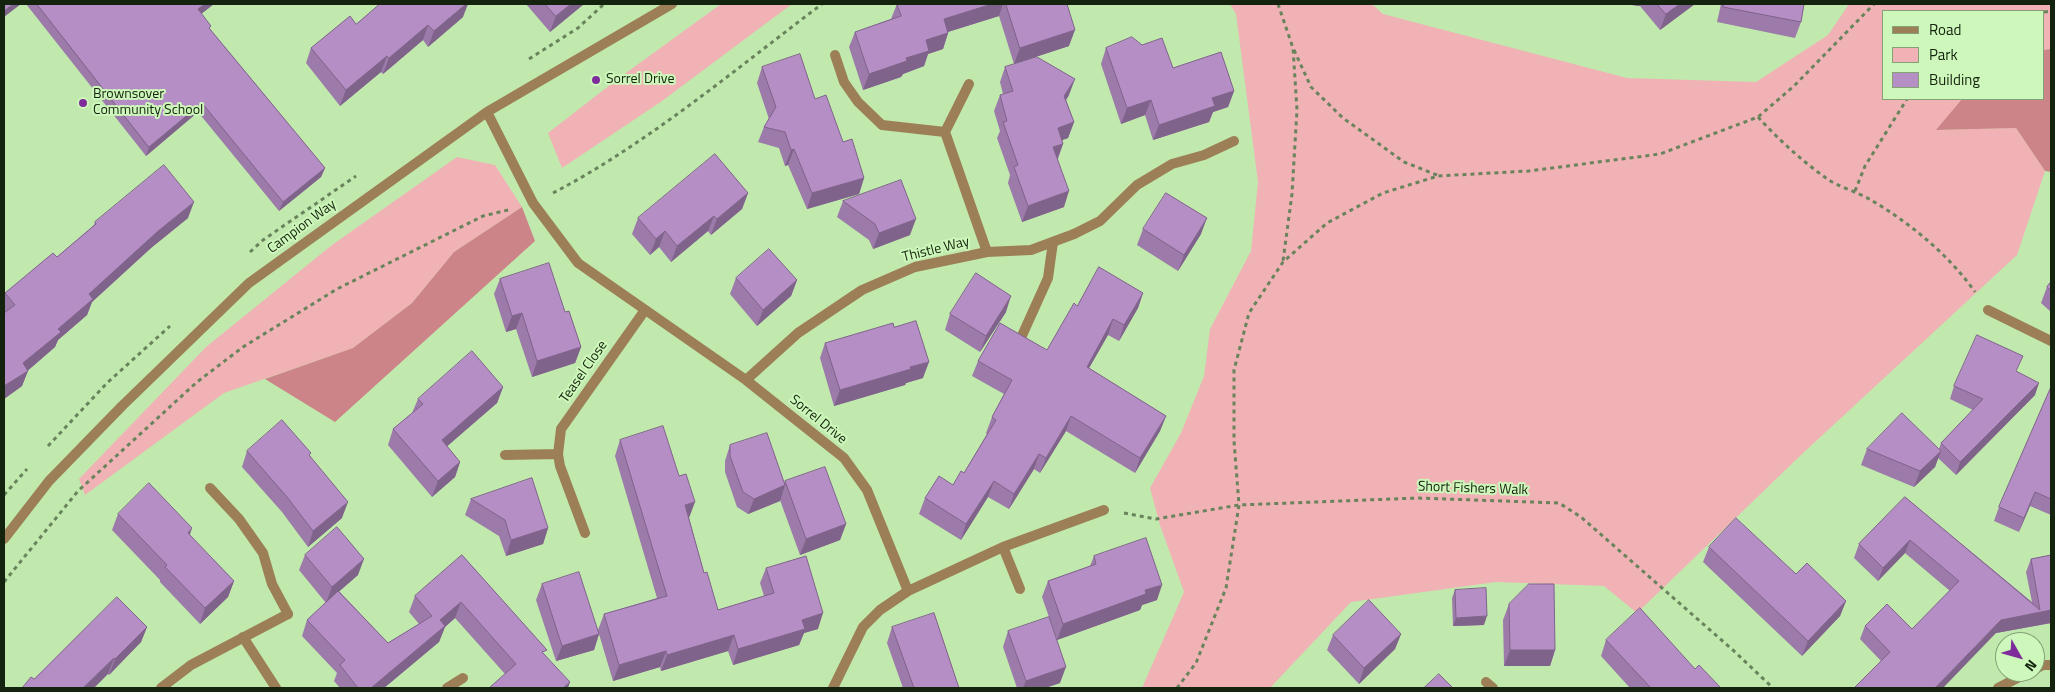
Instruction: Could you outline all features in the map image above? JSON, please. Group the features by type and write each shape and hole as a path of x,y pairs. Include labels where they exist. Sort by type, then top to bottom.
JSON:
{"street":[{"name":"Campion Way","path":"4,539 49,481 122,406 249,283 487,112 665,6"},
{"path":"835,54 844,82 858,102 882,125 944,132"},
{"path":"969,84 944,132 987,252"},
{"name":"Sorrel Drive","path":"487,112 533,203 578,263 746,380 844,458 867,490 908,592"},
{"name":"Thistle Way","path":"746,380 798,333 862,290 914,267 987,252 1031,250 1074,234 1100,221 1137,185 1172,164 1204,155 1234,141"},
{"path":"1020,340 1048,278 1054,242"},
{"name":"Teasel Close","path":"585,533 560,466 558,454 561,429 645,310"},
{"path":"1988,310 2051,341"},
{"path":"504,455 558,454"},
{"path":"161,688 191,666 288,614 272,584 264,553 239,519 210,488"},
{"path":"833,688 863,627 880,610 908,592 1003,547 1104,510"},
{"path":"1003,547 1020,589"},
{"path":"242,637 276,688"},
{"path":"447,688 463,678"},
{"path":"1998,688 2010,682"}],"path":[{"path":"4,582 78,491 197,382 243,347 337,289 483,216 533,203 577,181 662,125 822,4"},
{"path":"1278,4 1293,48 1311,87 1343,118 1404,162 1438,176"},
{"path":"1177,688 1196,663 1226,588 1239,505 1234,441 1234,370 1248,313 1282,262 1327,223 1383,193 1438,176 1529,171 1660,154 1758,117 1794,86 1874,4"},
{"path":"1282,262 1292,194 1297,110 1293,48"},
{"path":"1855,191 1865,166 1906,100"},
{"path":"1758,117 1778,138 1828,179 1879,204 1938,251 1960,272 1988,310"},
{"name":"Short Fishers Walk","path":"1104,510 1156,519 1239,505 1418,498 1559,503 1581,517 1734,651 1773,688"}],"green space":[{"path":"721,4 792,4 662,101 562,168 548,133 619,78"},
{"path":"1230,4 1372,4 1383,14 1627,78 1756,82 1828,35 1849,4 2051,4 2051,49 2045,50 2045,10 1882,10 1882,100 1961,100 1937,130 2016,128 2045,171 2017,255 1801,455 1637,613 1604,586 1496,582 1351,602 1270,688 1142,688 1184,592 1160,525 1150,488 1181,433 1204,376 1210,329 1251,251 1258,182 1236,14"},
{"path":"457,157 495,165 522,207 454,252 412,303 353,348 224,393 85,495 79,479 206,347 332,245"}],"shaded area":[{"path":"2051,49 2051,172 2045,171 2016,128 1936,130 1961,100 2045,100 2045,50"},
{"path":"522,207 535,241 335,422 265,379 353,348 412,303 454,252"}],"building":[{"path":"4,4 13,4 4,11"},
{"path":"37,4 205,4 198,9 211,26 209,28 325,168 283,202 202,103 149,147"},
{"path":"380,4 466,4 434,31 428,25 389,58 387,56 346,90 311,48 350,16 356,24"},
{"path":"545,4 571,4 556,16"},
{"path":"897,4 992,4 944,19 948,33 926,40 929,51 906,58 907,61 869,74 855,32 901,16"},
{"path":"1006,4 1067,4 1075,30 1020,48"},
{"path":"1657,4 1680,4 1666,14"},
{"path":"1724,4 1804,4 1801,22 1723,7"},
{"path":"1132,37 1142,45 1162,38 1173,68 1221,52 1234,91 1212,98 1215,106 1159,125 1151,100 1127,108 1106,48"},
{"path":"800,54 815,99 826,95 843,142 852,139 864,178 812,193 794,149 791,150 785,132 764,127 776,107 762,67"},
{"path":"1037,57 1075,79 1064,96 1074,122 1058,128 1063,144 1053,147 1069,191 1028,206 1014,167 1018,165 1003,122 1007,121 1000,95 1013,91 1005,67"},
{"path":"715,154 748,193 717,219 714,216 677,246 665,231 656,239 638,218"},
{"path":"164,165 194,202 157,232 89,294 93,299 58,329 61,332 23,363 28,371 4,386 4,313 15,305 5,293 53,253 57,257 96,224 95,222"},
{"path":"901,180 916,219 879,233 875,224 843,201"},
{"path":"1166,193 1207,218 1184,255 1143,229"},
{"path":"769,249 797,280 763,310 736,278"},
{"path":"549,263 565,312 569,311 581,347 537,361 522,313 512,316 500,279"},
{"path":"1099,267 1143,293 1124,325 1113,319 1087,367 1166,416 1140,458 1071,416 1046,458 1039,454 1014,494 994,481 966,524 925,498 939,476 953,485 961,471 964,473 996,420 992,417 1012,380 978,361 1000,323 1047,350 1074,303 1077,306"},
{"path":"976,273 1011,296 986,336 950,314"},
{"path":"2051,282 2051,291 2047,287"},
{"path":"916,321 929,362 840,390 825,343 893,323 894,327"},
{"path":"1977,335 2023,356 2016,371 2039,383 1960,462 1941,443 1983,399 1954,386"},
{"path":"472,351 503,387 442,440 460,462 438,481 393,429 423,404 418,399"},
{"path":"2051,387 2051,499 2035,492 2024,518 1999,507"},
{"path":"1902,413 1941,451 1920,471 1867,449"},
{"path":"282,420 311,453 309,455 348,502 313,531 287,497 247,451"},
{"path":"663,426 679,476 686,474 695,502 685,505 704,573 707,572 718,610 774,593 766,568 806,556 823,613 802,620 805,629 738,649 734,635 667,655 666,651 619,665 604,614 667,596 620,440"},
{"path":"767,433 785,485 754,499 743,492 730,456 730,445"},
{"path":"825,467 846,524 806,539 785,481"},
{"path":"532,478 548,528 511,540 505,520 471,499"},
{"path":"149,483 192,528 188,533 234,581 205,608 165,567 167,565 118,514"},
{"path":"1905,497 2040,610 2031,559 2051,555 2051,610 2001,620 1935,688 1854,688 1890,652 1865,626 1887,604 1912,629 1959,581 1910,540 1883,568 1859,544"},
{"path":"1736,518 1796,574 1807,563 1846,601 1808,641 1709,547"},
{"path":"337,527 364,559 332,587 305,555"},
{"path":"1146,538 1162,585 1145,590 1146,594 1063,624 1048,581 1096,564 1094,556"},
{"path":"462,555 547,650 542,652 570,682 563,688 489,688 516,664 461,602 440,620 445,626 371,688 358,688 340,665 345,660 307,620 338,591 388,643 432,616 415,596"},
{"path":"579,572 599,634 562,646 542,584"},
{"path":"1529,584 1554,584 1555,650 1510,650 1509,604"},
{"path":"1486,588 1487,616 1456,618 1455,590"},
{"path":"117,597 147,627 115,659 83,688 22,688 31,677 34,679"},
{"path":"1369,600 1401,634 1364,668 1333,635"},
{"path":"1640,608 1695,669 1699,665 1721,688 1651,688 1606,640"},
{"path":"934,613 959,688 914,688 892,627"},
{"path":"1049,617 1066,667 1026,681 1008,631"},
{"path":"1439,674 1453,688 1424,688"}],"place":[{"name":"Sorrel Drive","path":"596,80"},
{"name":"Brownsover Community School","path":"83,103"}]}
